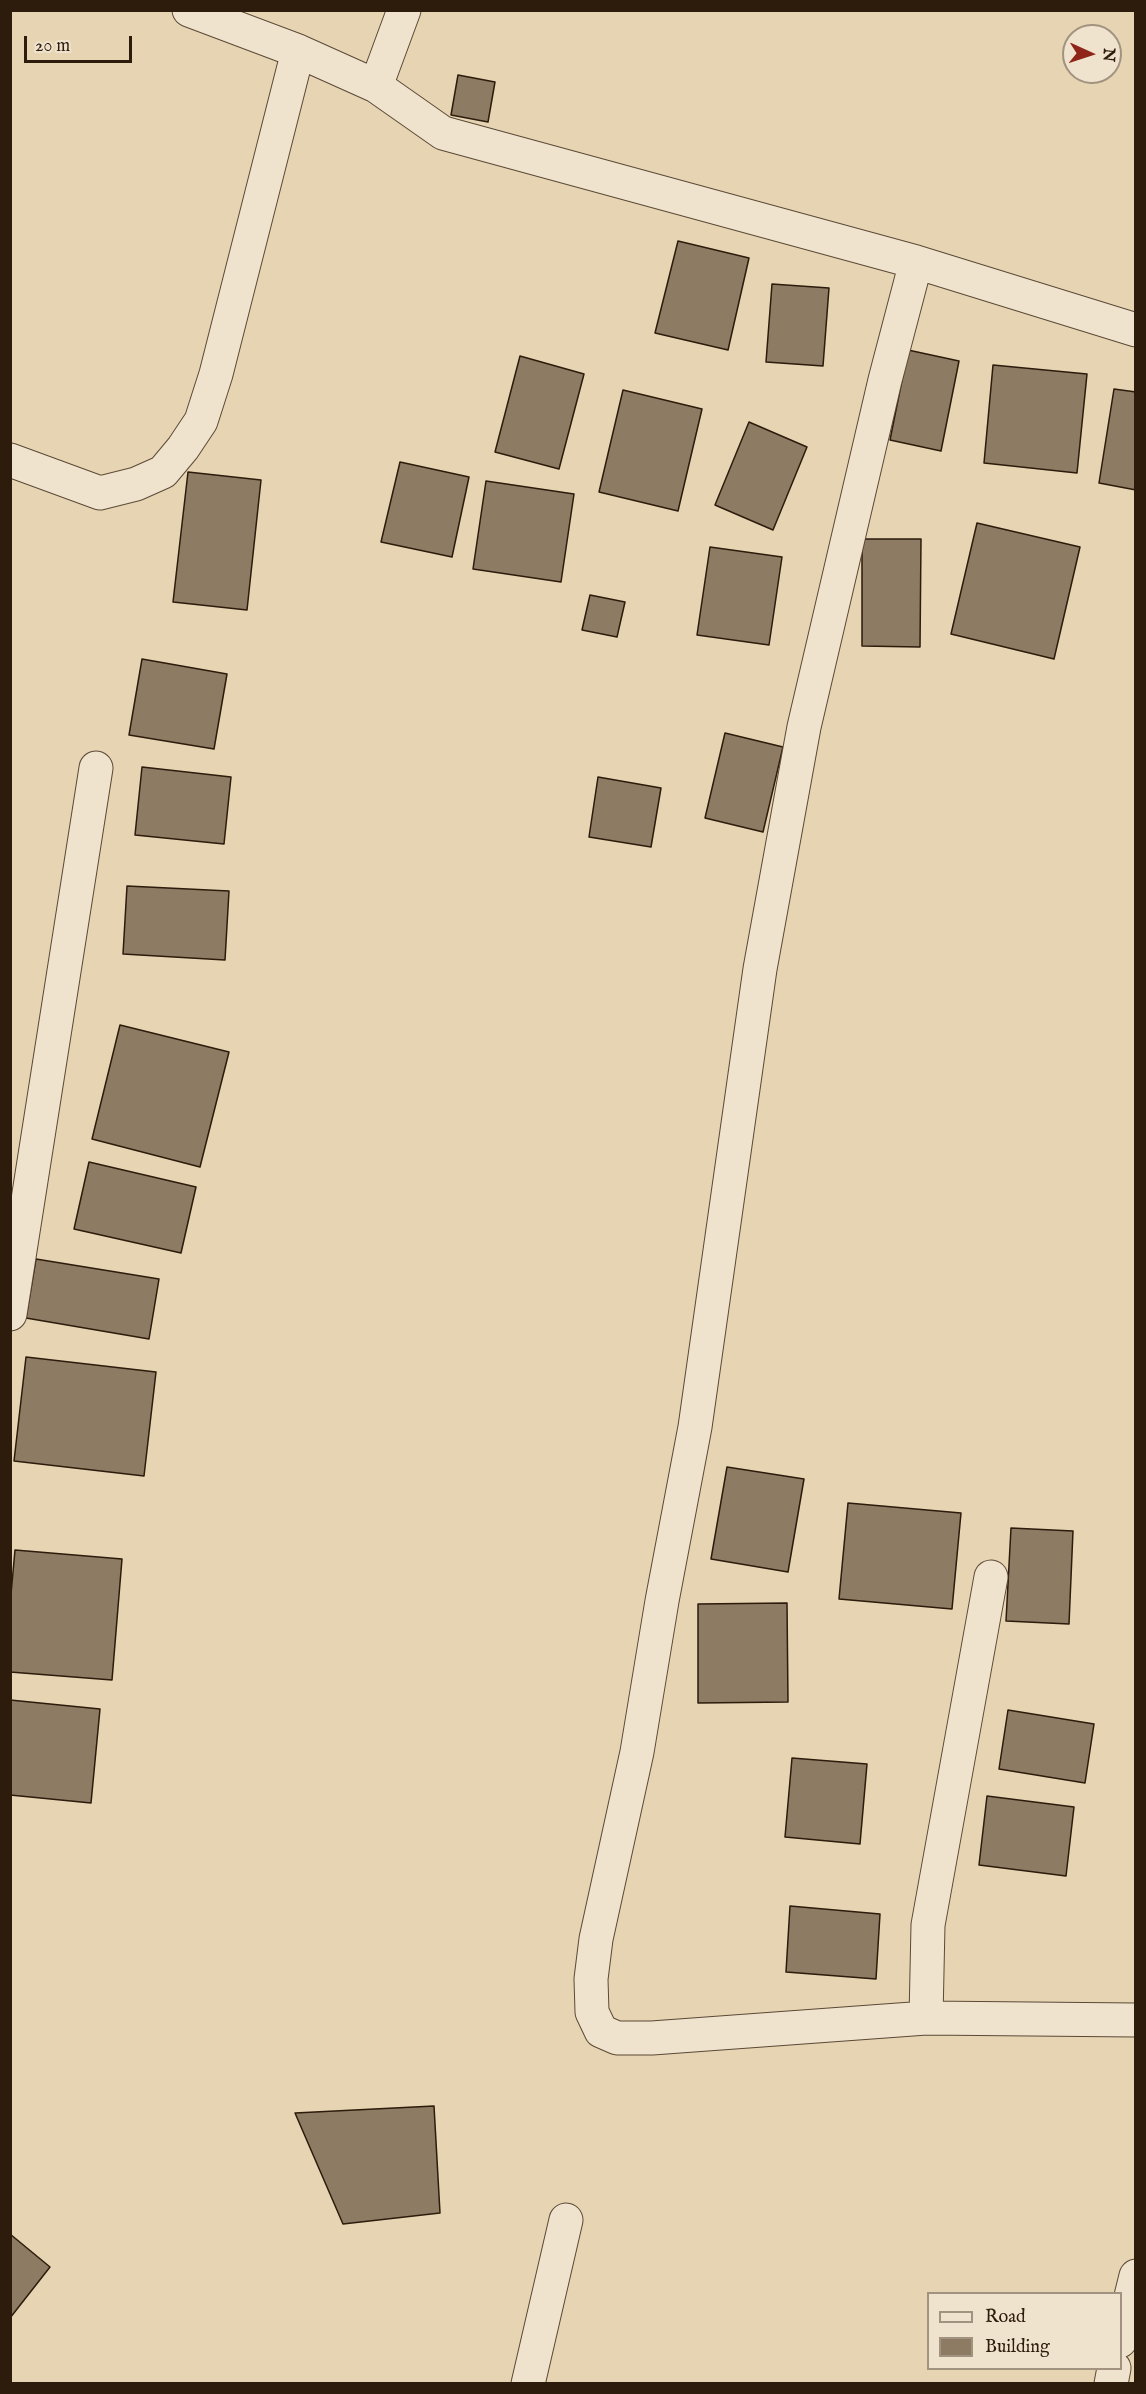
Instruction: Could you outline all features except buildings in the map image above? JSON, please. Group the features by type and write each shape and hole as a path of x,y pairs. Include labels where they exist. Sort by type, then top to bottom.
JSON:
{"street":[{"path":"189,10 298,51 376,86 443,132 916,262 1136,330"},
{"path":"376,86 404,10"},
{"path":"10,460 100,494 135,484 163,472 183,448 201,421 216,374 298,51"},
{"path":"916,262 885,380 804,728 760,969 695,1427 662,1601 638,1752 596,1939 591,1979 592,2012 601,2031 617,2038 664,2037 926,2018 1136,2020"},
{"path":"10,1314 96,768"},
{"path":"926,2018 928,1925 991,1577"},
{"path":"528,2384 566,2220"},
{"path":"1122,2333 1136,2276"}]}
